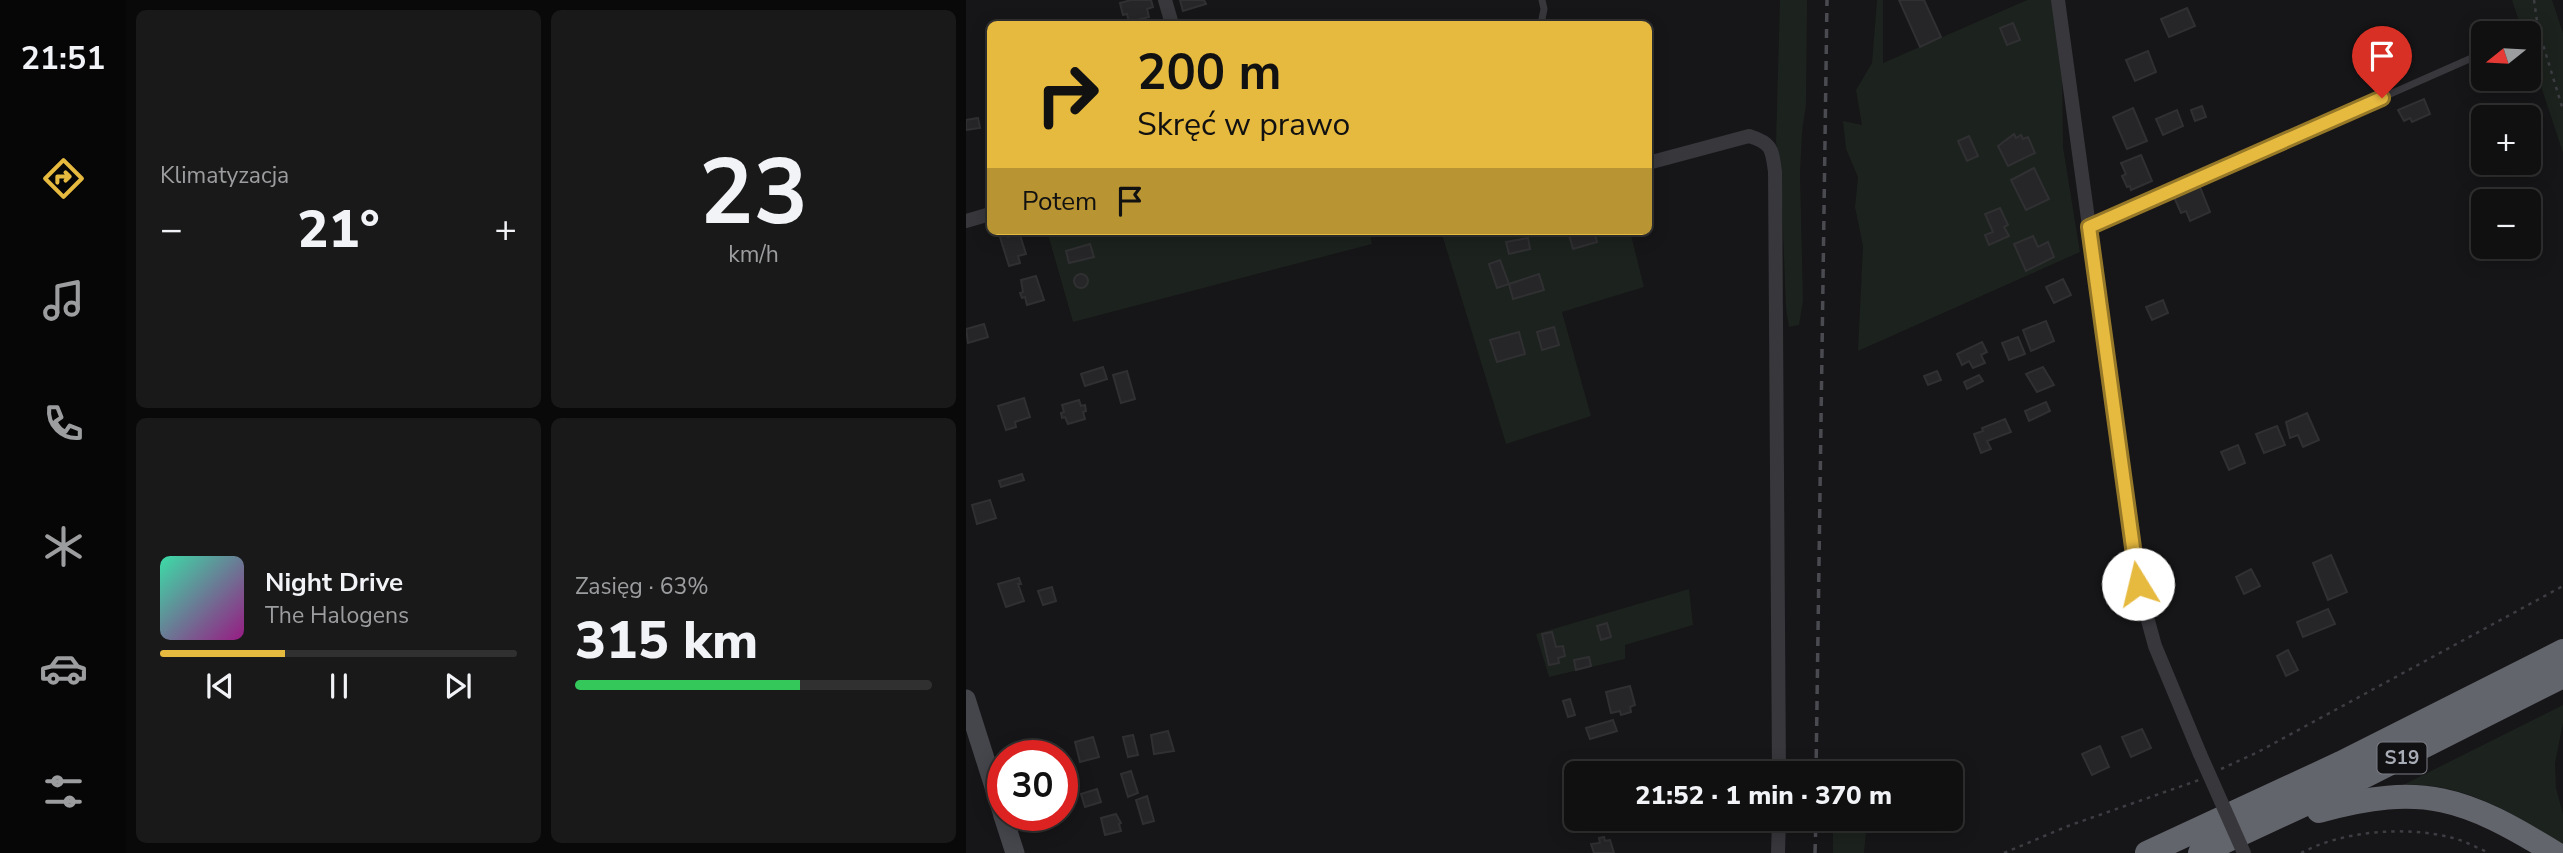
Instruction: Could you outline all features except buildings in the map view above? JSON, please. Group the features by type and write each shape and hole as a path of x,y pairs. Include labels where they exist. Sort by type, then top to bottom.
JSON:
{"highway":[{"name":"S19","path":"2147,853 2341,763 2563,651"},
{"name":"S19","path":"2200,853 2241,844 2366,776 2563,676"},
{"path":"2241,844 2348,803 2380,797 2422,796 2476,809 2555,853"}],"street":[{"path":"1165,0 1171,21"},
{"path":"2058,0 2127,517 2141,601 2160,659 2241,844"},
{"path":"1652,162 1749,136 1764,140 1772,150 1775,182 1779,761"},
{"path":"966,221 987,215"},
{"path":"966,699 987,765"},
{"path":"1008,831 1015,853"},
{"path":"1778,853 1779,831"}],"lane":[{"path":"1542,0 1544,9 1542,21"},
{"path":"2089,227 2471,58"}],"path":[{"path":"2534,0 2538,21"},
{"path":"2541,36 2563,110"},
{"path":"2216,772 2258,752 2563,586"},
{"path":"2004,853 2205,776"},
{"path":"2301,853 2340,839 2400,832 2429,833 2451,838 2489,853"}],"shaded area":[{"path":"1780,0 1807,0 1806,104 1800,174 1803,301 1799,325 1789,327 1776,141"},
{"path":"1877,0 1883,0 1883,63 2027,0 2052,0 2062,67 2063,147 2080,252 1858,351 1863,246 1855,207 1858,177 1846,149 1843,121 1862,125 1856,90 1872,63"},
{"path":"2512,0 2552,0 2563,33 2563,153 2541,86 2541,21 2519,21"},
{"path":"1048,235 1370,235 1372,244 1073,322"},
{"path":"1442,235 1631,235 1644,287 1562,312 1591,416 1506,444"},
{"path":"1689,589 1693,625 1625,645 1625,659 1549,677 1536,634"},
{"path":"2563,705 2563,723 2555,763 2556,788 2563,814 2563,844 2506,811 2467,794 2426,785 2403,785"},
{"path":"1833,831 1866,831 1864,853 1833,853"}],"railway":[{"path":"1816,761 1827,0"},
{"path":"1815,853 1816,831"}],"route":[{"path":"2138,584 2089,227 2382,98"}]}
